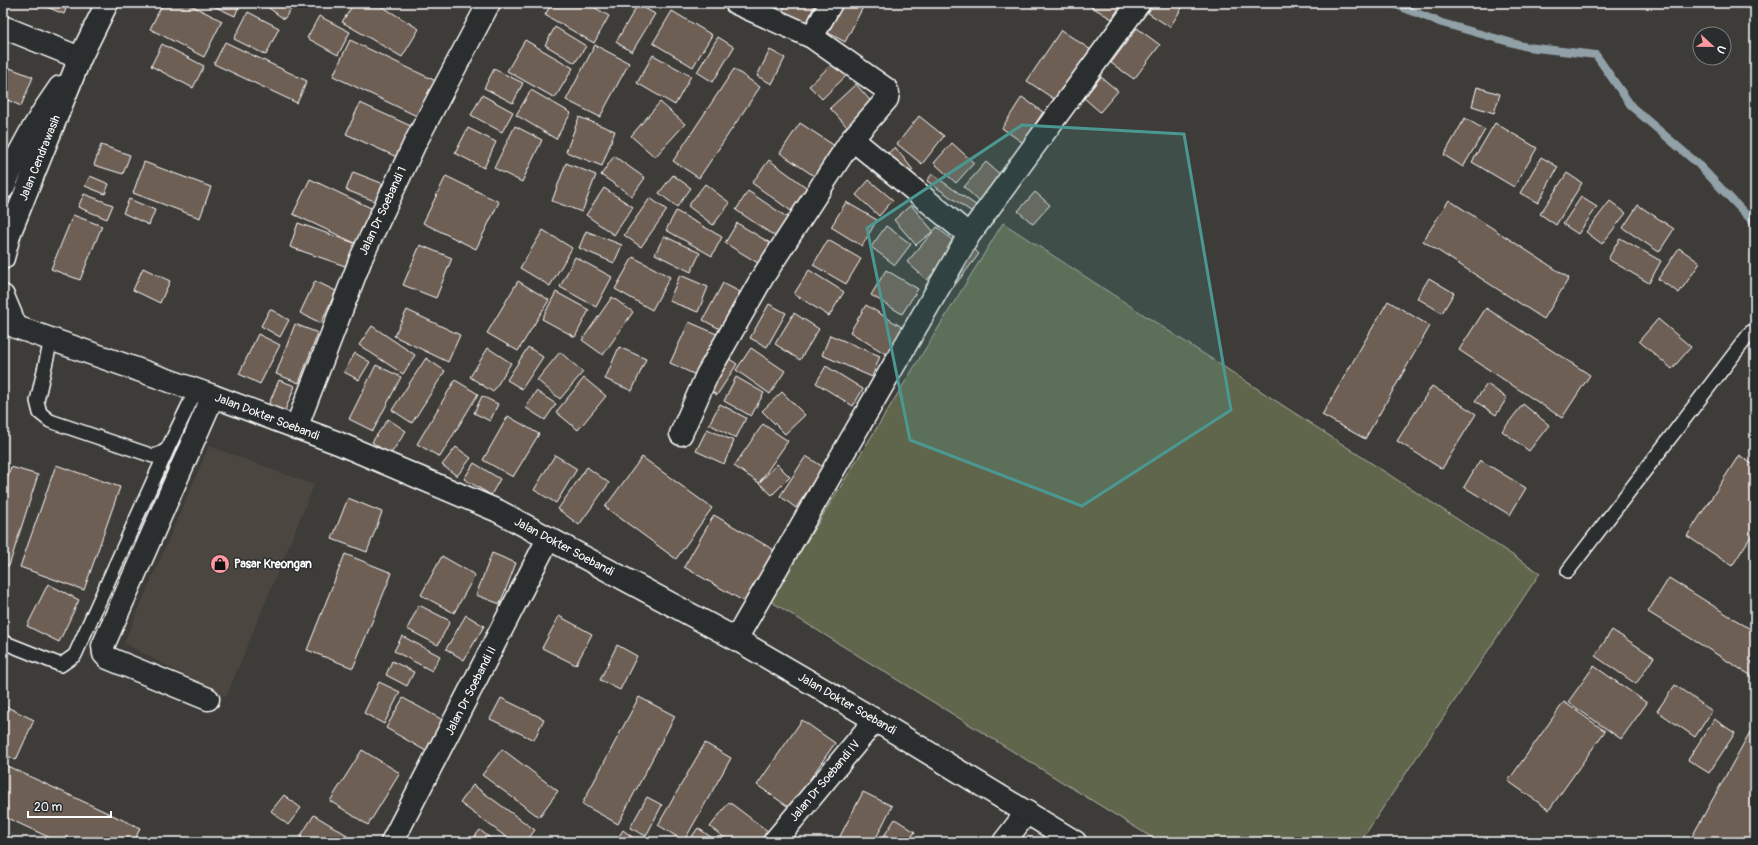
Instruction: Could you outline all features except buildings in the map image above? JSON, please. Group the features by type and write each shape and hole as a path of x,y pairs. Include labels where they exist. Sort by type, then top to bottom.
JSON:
{"street":[{"name":"Jalan Cendrawasih","path":"3,258 10,232 80,58 107,3"},
{"name":"Jalan Dr Soebandi 1","path":"296,428 362,256 416,141 489,3"},
{"path":"681,434 707,375 758,285 852,139 886,99 888,93 886,89 812,38 736,3"},
{"path":"812,38 831,3"},
{"path":"736,639 969,235 1139,3"},
{"path":"3,27 80,58"},
{"name":"Jalan Cendrawasih","path":"3,188 41,113 80,58"},
{"path":"852,139 969,235"},
{"name":"Jalan Dokter Soebandi","path":"6,310 51,340 205,393 338,443 498,511 736,639 875,720 1075,842"},
{"path":"205,393 103,646 103,650 104,654 108,658 208,700"},
{"name":"Jalan Dr Soebandi II","path":"392,842 548,539"},
{"name":"Jalan Dr Soebandi IV","path":"774,842 875,720"},
{"path":"1004,842 1027,812"}],"lane":[{"path":"1568,570 1751,332"},
{"path":"51,340 37,401 40,413 50,421 153,456 163,453 168,448"},
{"path":"3,642 61,665 75,655 168,448 205,393"}],"highlighted area":[{"path":"1022,125 1184,134 1231,410 1082,506 910,440 867,228"}],"shaded area":[{"name":"Pasar Kreongan","path":"209,446 314,485 226,697 124,643"}],"green space":[{"path":"1003,223 1540,573 1360,842 1159,842 770,601"}],"waterway":[{"path":"1391,3 1442,23 1527,47 1596,55 1632,107 1698,164 1755,224"}],"place":[{"name":"Pasar Kreongan","path":"220,564"}]}
